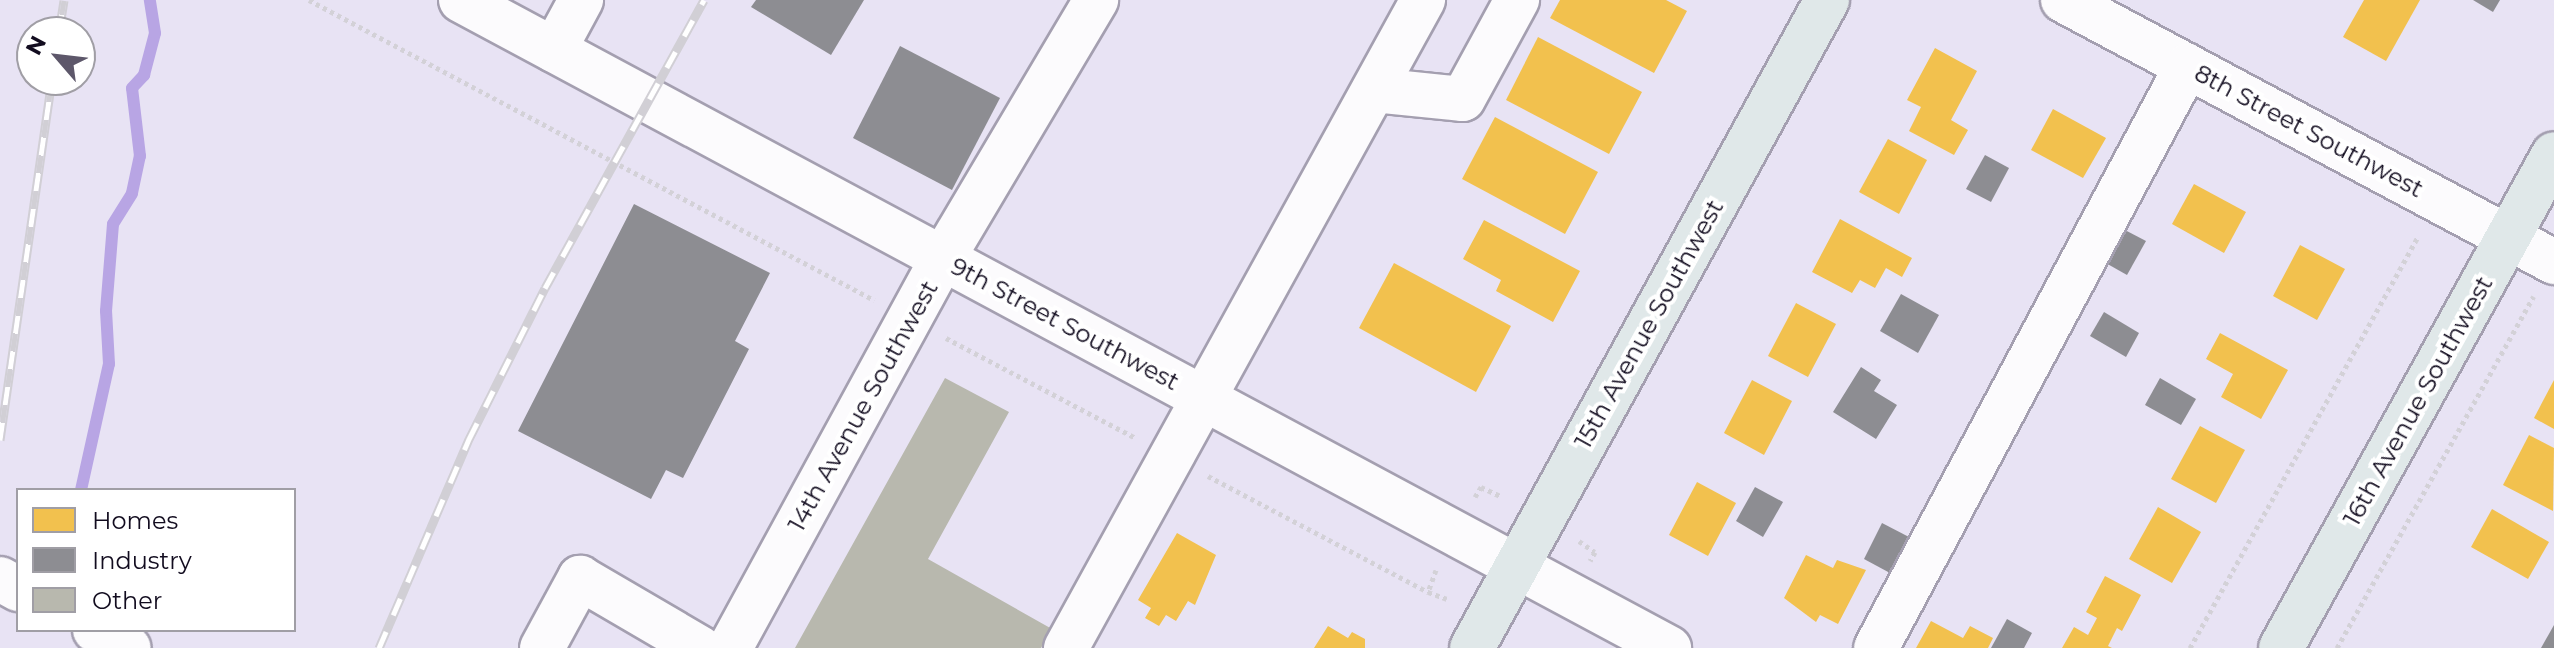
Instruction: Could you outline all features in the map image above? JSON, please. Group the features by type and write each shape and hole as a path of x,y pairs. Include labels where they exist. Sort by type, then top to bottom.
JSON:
{"main road":[{"name":"15th Avenue Southwest","path":"1472,648 1827,0"},
{"name":"16th Avenue Southwest","path":"2281,648 2554,154"}],"street":[{"name":"9th Street Southwest","path":"461,0 1669,648"},
{"path":"554,50 581,0"},
{"name":"14th Avenue Southwest","path":"730,648 943,258 1096,0"},
{"path":"1374,90 1463,99 1517,0"},
{"name":"8th Street Southwest","path":"2063,0 2508,237 2544,279"},
{"path":"1066,648 1374,90 1406,6"},
{"path":"1876,648 2187,66"},
{"path":"542,648 580,578 700,648"},
{"path":"99,632 129,648"}],"path":[{"path":"309,0 882,304"},
{"path":"2190,648 2438,200"},
{"path":"2337,648 2544,279"},
{"path":"1472,501 1481,487 1500,496"},
{"path":"1575,539 1595,552 1586,569"},
{"path":"1438,566 1428,592 1447,599"}],"building: Homes":[{"path":"1560,0 1666,0 1687,11 1654,73 1550,18"},
{"path":"2364,0 2420,0 2386,61 2343,37"},
{"path":"1538,37 1642,92 1609,154 1506,100"},
{"path":"1935,48 1977,71 1951,120 1968,130 1954,155 1909,131 1921,107 1907,100"},
{"path":"2053,109 2106,138 2083,178 2031,150"},
{"path":"1495,117 1598,172 1565,234 1462,179"},
{"path":"1888,139 1927,160 1899,214 1859,192"},
{"path":"2194,184 2246,212 2224,253 2172,224"},
{"path":"1840,219 1912,258 1902,277 1886,268 1875,288 1860,280 1852,293 1812,272"},
{"path":"1484,220 1580,271 1553,322 1496,291 1501,280 1463,259"},
{"path":"2300,245 2345,269 2317,320 2273,296"},
{"path":"1394,263 1511,326 1476,392 1359,328"},
{"path":"1796,303 1836,324 1808,377 1768,356"},
{"path":"2220,333 2288,370 2261,419 2221,397 2233,374 2206,359"},
{"path":"1752,380 1792,401 1764,455 1724,433"},
{"path":"2554,380 2554,429 2534,418"},
{"path":"2200,426 2245,450 2216,503 2171,479"},
{"path":"2529,435 2554,448 2553,511 2503,485"},
{"path":"1697,482 1736,503 1708,556 1669,535"},
{"path":"2158,507 2201,532 2172,583 2129,559"},
{"path":"2492,509 2549,542 2528,579 2471,547"},
{"path":"1177,533 1216,555 1195,605 1188,601 1176,621 1166,615 1159,626 1145,618 1151,608 1138,600"},
{"path":"1806,555 1833,568 1837,560 1866,570 1838,624 1820,615 1816,622 1784,598"},
{"path":"2105,576 2141,595 2122,631 2117,628 2108,646 2112,648 2062,648 2074,627 2088,635 2097,618 2086,612"},
{"path":"1931,621 1963,638 1970,626 1993,638 1988,648 1916,648"},
{"path":"1328,626 1348,638 1352,632 1365,639 1365,648 1314,648"}],"building: Industry":[{"path":"756,0 864,0 831,55 751,7"},
{"path":"2473,0 2500,0 2493,12"},
{"path":"900,46 1000,98 952,190 853,138"},
{"path":"1985,155 2009,168 1991,202 1966,189"},
{"path":"634,204 770,273 735,341 749,349 683,478 666,470 651,499 518,431"},
{"path":"2123,229 2146,241 2127,275 2104,262"},
{"path":"1901,294 1939,315 1918,353 1880,331"},
{"path":"2104,312 2139,333 2126,357 2090,336"},
{"path":"1861,367 1881,380 1874,391 1897,405 1876,439 1833,412"},
{"path":"2160,378 2196,399 2181,425 2145,405"},
{"path":"1755,487 1783,502 1763,537 1736,521"},
{"path":"1882,523 1909,537 1890,573 1864,559"},
{"path":"2007,619 2032,633 2024,648 1991,648"},
{"path":"2554,625 2554,648 2541,648"}],"building: Other":[{"path":"945,378 1009,412 928,559 1052,629 1041,648 795,648"}],"waterway":[{"path":"81,488 109,364 106,311 113,224 132,193 140,156 132,88 144,75 155,33 150,0"}],"railway":[{"path":"62,16 64,0"},
{"path":"379,648 469,439 545,288 704,0"},
{"path":"0,440 50,96"}]}
